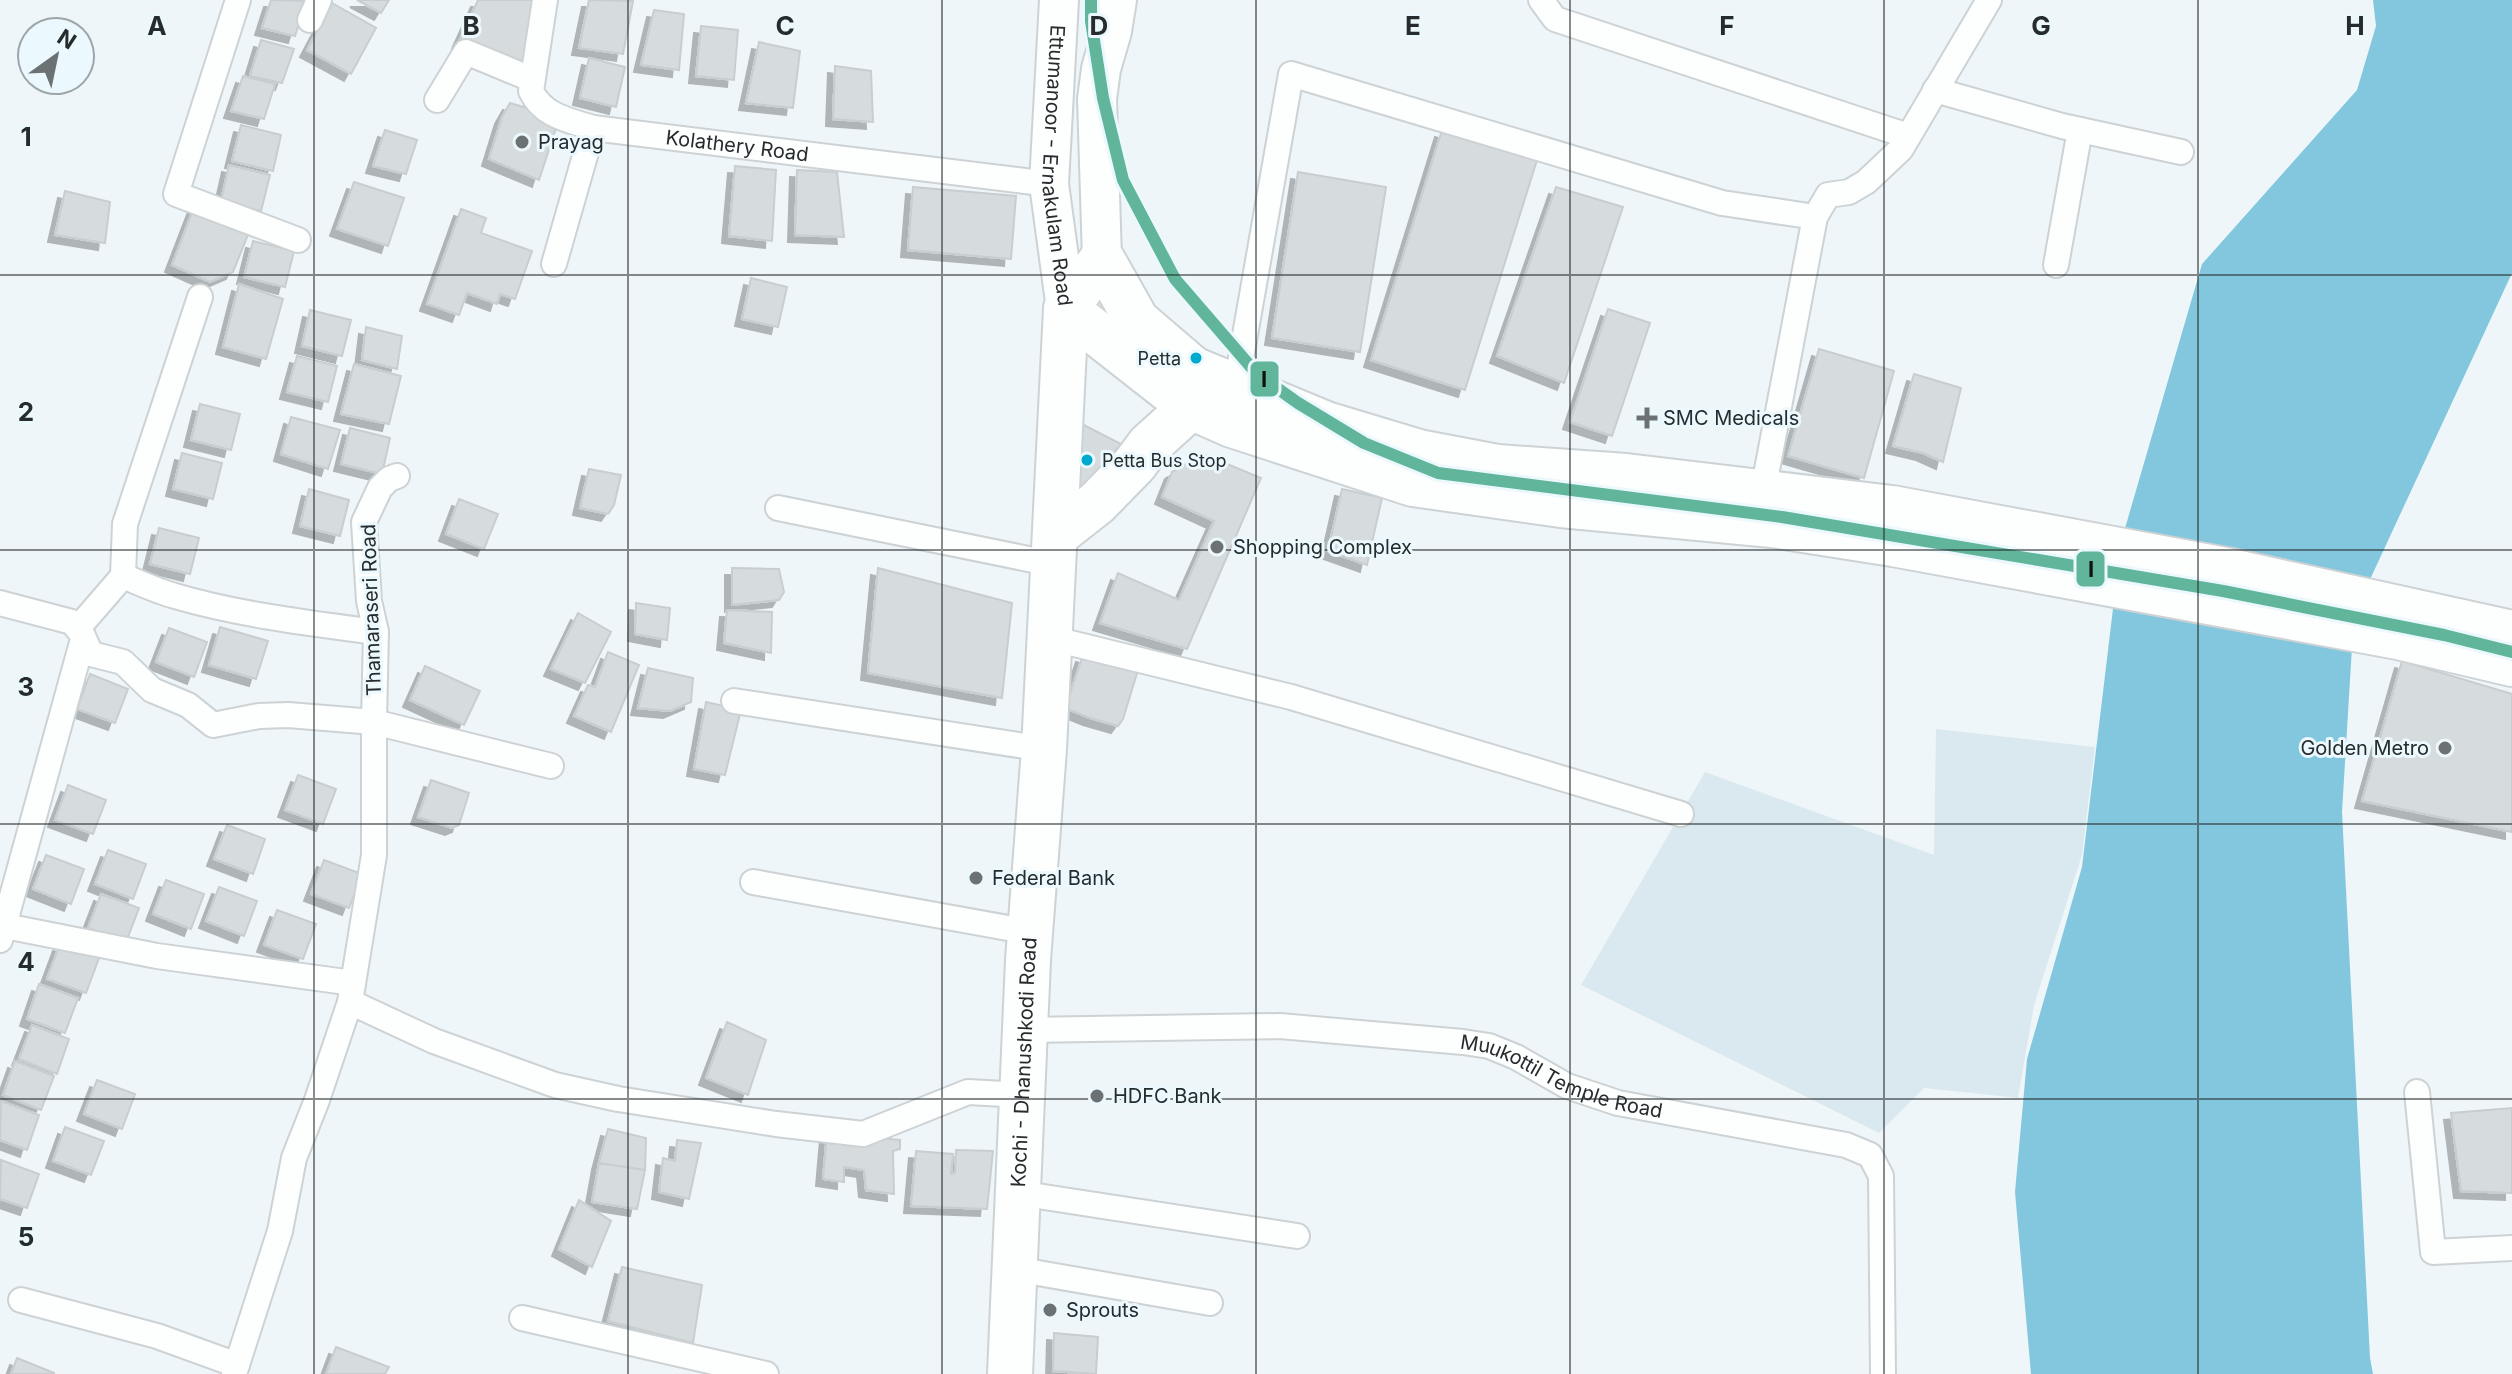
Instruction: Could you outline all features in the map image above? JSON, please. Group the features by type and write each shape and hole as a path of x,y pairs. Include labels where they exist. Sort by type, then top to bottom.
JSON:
{"highway":[{"path":"1066,309 1102,259 1137,321 1193,369 1212,390 1419,452 1498,467 1626,476 1763,491 1892,526"},
{"name":"Ettumanoor - Ernakulam Road","path":"1066,309 1212,390 1232,425 1413,484 1561,505 1772,525 1892,526 2450,634 2512,664"},
{"name":"Kochi - Dhanushkodi Road","path":"1010,1374 1030,932 1050,638 1062,539 1066,309"},
{"path":"1062,539 1135,464 1149,445 1212,390"},
{"path":"2450,634 2512,633"}],"main road":[{"name":"Ettumanoor - Ernakulam Road","path":"1059,0 1049,184 1066,309"},
{"path":"1102,259 1097,99 1117,0"}],"street":[{"path":"238,0 176,194 298,240"},
{"path":"437,100 466,52 531,79 545,0"},
{"path":"1541,0 1555,19 1908,136"},
{"path":"1763,491 1815,217 1828,195 1849,192 1866,182 1901,149 1989,0"},
{"path":"1212,390 1291,74 1722,203 1815,217"},
{"name":"Kolathery Road","path":"531,79 531,91 542,108 593,128 1049,184"},
{"path":"1935,90 2080,130 2181,152"},
{"path":"554,264 593,128"},
{"path":"2056,265 2080,130"},
{"path":"200,297 125,524 123,576 81,633 2,930 351,993 434,1041 555,1085 618,1099 776,1124 863,1134 968,1092 1023,1095"},
{"name":"Thamaraseri Road","path":"0,603 72,622 91,654 123,662 152,690 188,705 213,725 259,716 288,715 374,722 376,632 369,601 364,522 380,488 397,476"},
{"path":"778,508 1062,539"},
{"path":"123,576 172,596 270,617 376,632"},
{"path":"1050,638 1291,697 1681,814"},
{"path":"734,701 1044,749"},
{"path":"21,1300 157,1336 235,1370 280,1231 294,1158 317,1100 351,993 374,855 374,722 551,766"},
{"path":"753,882 1030,932"},
{"name":"Muukottil Temple Road","path":"1025,1030 1280,1026 1463,1042 1489,1046 1516,1057 1567,1086 1618,1103 1846,1145 1870,1155 1881,1176 1883,1374"},
{"path":"2417,1092 2433,1252 2512,1248"},
{"path":"1018,1193 1297,1236"},
{"path":"1015,1269 1210,1303"},
{"path":"522,1318 766,1374"}],"shaded area":[{"path":"1936,729 2095,747 2082,855 2034,1005 2018,1098 1924,1088 1879,1133 1581,985 1705,772 1934,855"}],"water":[{"path":"2373,0 2512,0 2512,273 2354,614 2342,812 2373,1374 2031,1374 2015,1192 2027,1059 2082,867 2121,542 2202,264 2357,90 2376,26"}],"building":[{"path":"271,0 306,1 295,36 262,28"},
{"path":"357,0 389,0 381,13"},
{"path":"478,0 542,0 528,52 521,66 459,42"},
{"path":"589,0 633,1 623,54 579,48"},
{"path":"332,3 376,28 351,74 307,50"},
{"path":"654,10 684,14 679,70 641,65"},
{"path":"701,26 738,30 734,80 696,76"},
{"path":"261,40 294,49 282,83 250,76"},
{"path":"759,42 800,51 793,108 746,103"},
{"path":"589,58 625,67 616,107 580,98"},
{"path":"835,66 871,71 873,122 833,119"},
{"path":"243,76 275,84 264,119 231,111"},
{"name":"Prayag","path":"510,103 530,109 557,125 539,180 489,159 502,117"},
{"path":"241,125 281,135 273,171 232,161"},
{"path":"385,130 417,140 406,174 373,166"},
{"path":"1442,130 1537,160 1465,390 1371,360"},
{"path":"229,165 270,175 261,211 221,201"},
{"path":"735,166 776,170 772,241 729,236"},
{"path":"797,170 837,172 844,237 795,235"},
{"path":"1298,172 1386,187 1360,352 1272,338"},
{"path":"354,182 404,198 388,246 337,229"},
{"path":"913,187 1016,196 1011,259 908,250"},
{"path":"1556,187 1623,207 1564,383 1497,356"},
{"path":"65,191 110,202 105,243 55,235"},
{"path":"195,205 251,227 233,272 210,282 172,265"},
{"path":"461,209 486,218 481,233 532,251 515,299 500,294 497,304 467,293 459,315 427,304"},
{"path":"253,241 294,251 285,287 244,277"},
{"path":"751,278 787,287 778,327 742,319"},
{"path":"239,284 283,299 266,359 223,347"},
{"path":"1608,309 1650,323 1612,436 1570,422"},
{"path":"310,310 351,320 342,356 302,346"},
{"path":"366,327 402,336 397,369 362,360"},
{"path":"1819,349 1894,371 1864,478 1788,456"},
{"path":"297,356 337,366 328,402 287,392"},
{"path":"354,364 401,376 389,424 341,414"},
{"path":"1914,374 1961,388 1943,462 1923,453 1893,446"},
{"path":"200,404 240,414 231,450 191,440"},
{"path":"291,417 340,430 328,469 281,454"},
{"name":"Petta Bus Stop","path":"1078,422 1121,444 1064,513"},
{"path":"350,428 390,438 382,474 341,464"},
{"path":"182,453 222,463 213,499 173,489"},
{"name":"Shopping Complex","path":"1203,454 1261,478 1187,649 1100,623 1118,573 1179,600 1214,521 1162,497 1172,472"},
{"path":"589,469 621,475 614,505 608,514 580,508"},
{"path":"309,489 349,500 340,536 300,526"},
{"path":"1342,489 1382,498 1367,565 1328,551"},
{"path":"459,499 498,514 484,549 446,534"},
{"path":"159,528 199,538 190,574 150,564"},
{"path":"732,568 779,569 784,592 779,600 732,605"},
{"path":"878,568 1012,603 1002,698 868,673"},
{"path":"636,603 670,608 667,640 635,634"},
{"path":"727,610 772,612 771,653 724,643"},
{"path":"578,613 611,632 585,683 551,669"},
{"path":"220,627 268,641 256,679 209,665"},
{"path":"169,628 207,642 194,677 156,662"},
{"path":"608,652 639,665 611,732 574,716 588,685 595,687"},
{"path":"1083,655 1138,670 1118,726 1090,718 1066,706"},
{"name":"Golden Metro","path":"2402,661 2512,694 2512,832 2362,801"},
{"path":"425,666 480,691 464,725 410,700"},
{"path":"648,668 693,678 691,702 670,711 638,708"},
{"path":"90,674 128,689 115,723 77,709"},
{"path":"706,702 741,710 725,775 694,769"},
{"path":"298,775 336,789 323,824 285,810"},
{"path":"431,780 469,793 459,825 452,828 418,817"},
{"path":"68,785 106,800 93,834 55,820"},
{"path":"227,825 265,839 253,874 214,859"},
{"path":"108,850 146,864 133,899 95,884"},
{"path":"46,855 84,869 71,904 33,889"},
{"path":"324,860 362,874 349,908 311,894"},
{"path":"166,880 204,894 191,929 153,914"},
{"path":"219,887 257,901 244,936 206,921"},
{"path":"101,894 139,908 126,942 88,928"},
{"path":"277,910 316,924 303,959 264,945"},
{"path":"60,944 99,958 86,993 47,979"},
{"path":"39,984 78,998 65,1033 27,1019"},
{"path":"727,1022 766,1040 748,1095 706,1078"},
{"path":"32,1025 69,1039 57,1074 19,1059"},
{"path":"15,1061 54,1076 41,1110 3,1095"},
{"path":"97,1080 135,1094 122,1129 84,1114"},
{"path":"1,1101 39,1115 27,1150 0,1140"},
{"path":"2512,1108 2512,1193 2461,1191 2451,1113"},
{"path":"65,1127 104,1141 91,1175 53,1161"},
{"path":"608,1129 646,1138 645,1170 599,1163"},
{"path":"827,1133 900,1140 900,1149 893,1151 894,1194 866,1190 864,1170 844,1167 844,1182 823,1179"},
{"path":"677,1140 701,1143 689,1199 659,1192 663,1158 675,1161"},
{"path":"956,1150 993,1151 987,1209 911,1206 916,1151 953,1154 951,1174 955,1173"},
{"path":"1,1160 39,1174 27,1208 0,1199"},
{"path":"599,1163 645,1170 637,1209 592,1202"},
{"path":"579,1200 611,1221 592,1267 559,1249"},
{"path":"622,1267 702,1285 693,1343 608,1321"},
{"path":"1054,1333 1098,1337 1096,1374 1053,1371"},
{"path":"336,1347 389,1367 385,1374 326,1374"},
{"path":"17,1358 54,1373 54,1374 11,1374"}],"transit line":[{"name":"I","path":"1091,0 1091,21 1103,98 1123,180 1175,279 1257,374 1364,443 1438,473 1782,517 2223,591 2444,635 2512,652"}],"place":[{"name":"Prayag","path":"522,142"},
{"name":"Petta","path":"1196,358"},
{"name":"SMC Medicals","path":"1647,418"},
{"name":"Petta Bus Stop","path":"1087,460"},
{"name":"Shopping Complex","path":"1217,547"},
{"name":"Golden Metro","path":"2445,748"},
{"name":"Federal Bank","path":"976,878"},
{"name":"HDFC Bank","path":"1097,1096"},
{"name":"Sprouts","path":"1050,1310"}]}
